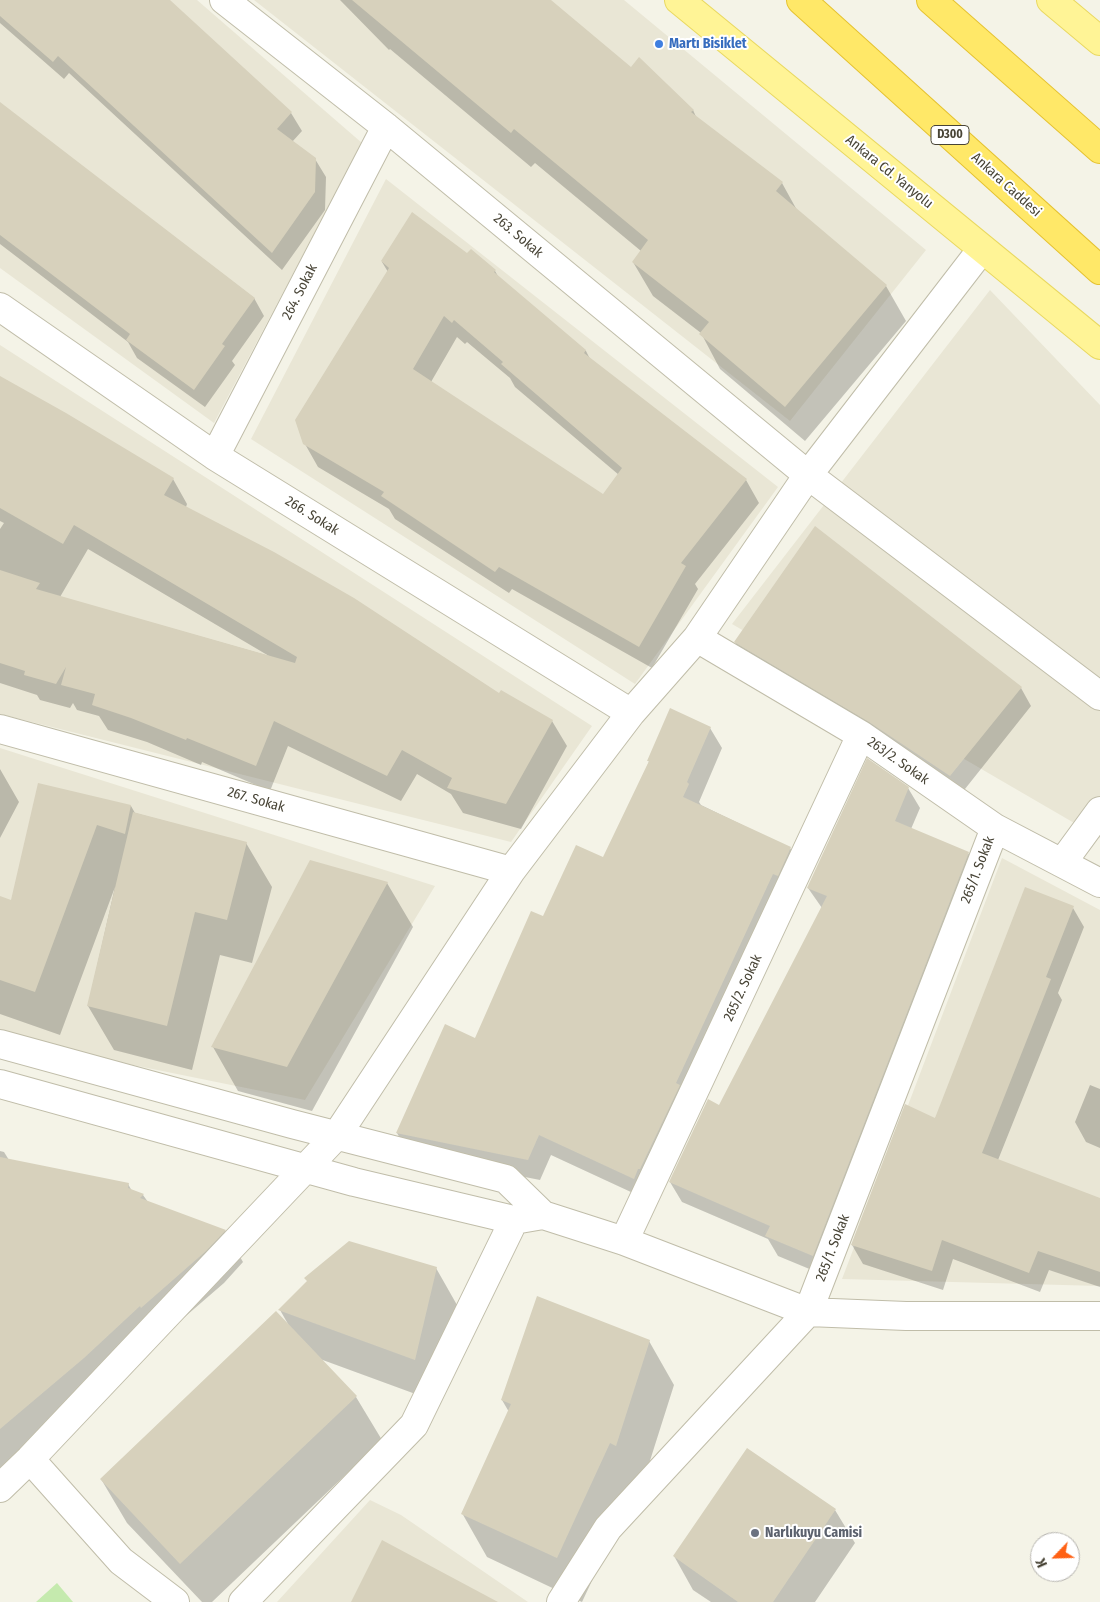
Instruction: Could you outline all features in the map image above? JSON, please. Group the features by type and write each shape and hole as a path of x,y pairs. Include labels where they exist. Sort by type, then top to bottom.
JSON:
{"highway":[{"name":"Ankara Caddesi","path":"801,0 1100,270"},
{"path":"931,0 1100,149"}],"main road":[{"name":"Ankara Cd. Yanyolu","path":"679,0 1100,345"},
{"path":"1051,0 1100,40"}],"street":[{"name":"263. Sokak","path":"224,0 386,127 808,475 1100,696"},
{"name":"264. Sokak","path":"215,456 386,127"},
{"path":"0,1488 30,1459 337,1135 511,871 631,713 697,638 808,475 982,249"},
{"name":"266. Sokak","path":"0,307 215,456 631,713"},
{"name":"263/2. Sokak","path":"697,638 861,736 994,828 1100,883"},
{"name":"267. Sokak","path":"0,729 511,871"},
{"name":"265/2. Sokak","path":"624,1241 861,736"},
{"path":"1062,863 1100,811"},
{"name":"265/1. Sokak","path":"561,1602 608,1528 808,1312 994,828"},
{"path":"0,1044 506,1179 543,1215 624,1241 808,1312 906,1316 1100,1316"},
{"path":"0,1084 354,1182 514,1220 543,1215"},
{"path":"243,1602 414,1424 514,1220"},
{"path":"30,1459 121,1561 176,1602"}],"shaded area":[{"path":"0,0 197,0 362,143 214,423 0,268"},
{"path":"254,0 624,0 926,250 790,421"},
{"path":"386,179 778,487 635,684 251,439"},
{"path":"990,290 1100,405 1100,838 732,624"},
{"path":"0,345 592,726 511,842 0,714"},
{"path":"0,748 435,886 305,1100 0,1038"},
{"path":"1002,858 1100,910 1100,1286 842,1279"},
{"path":"370,1500 401,1515 528,1602 277,1602"}],"green space":[{"path":"57,1583 73,1602 36,1602"}],"building":[{"path":"0,0 170,0 292,112 277,129 316,158 315,192 272,253 58,56 53,62 0,16"},
{"path":"352,0 551,0 631,67 639,57 694,110 691,112 783,182 776,191 887,285 785,407 699,334 709,322 632,262 648,240 514,129 511,133"},
{"path":"0,102 255,298 222,344 225,346 194,390 126,340 130,334 0,235"},
{"path":"412,212 467,253 471,249 496,270 494,272 586,350 584,353 747,479 681,563 686,566 639,647 499,567 495,572 381,496 384,492 303,444 295,420 389,268 381,261","holes":["444,316 452,323 454,320 503,362 501,364 622,468 603,494 413,369"]},
{"path":"0,376 174,478 164,495 274,552 354,598 499,693 501,690 553,720 506,804 447,788 452,778 402,750 387,776 274,721 256,766 187,738 186,740 92,705 95,694 61,685 66,667 56,684 24,675 25,671 0,663 0,570 40,583 36,589 295,663 297,657 74,525 63,544 0,508"},
{"path":"815,526 1022,687 950,776 869,722 734,642"},
{"path":"670,708 711,727 687,782 689,784 683,797 791,847 778,876 773,874 676,1083 680,1085 634,1179 539,1135 528,1160 396,1133 445,1024 475,1038 531,911 543,916 576,845 603,857 649,761 647,761"},
{"path":"867,758 909,787 895,821 969,852 813,1256 765,1236 770,1226 669,1182 708,1099 719,1105 827,896 807,888"},
{"path":"38,783 131,805 125,834 97,825 35,992 0,980 0,896 11,900"},
{"path":"133,812 247,842 227,920 195,912 167,1026 87,1006"},
{"path":"310,860 388,882 287,1067 211,1047"},
{"path":"1025,887 1074,906 1046,977 1051,979 982,1153 1100,1198 1100,1272 1038,1251 1029,1273 942,1240 932,1271 851,1245 905,1104 935,1118"},
{"path":"0,1157 129,1183 128,1188 144,1194 140,1198 226,1230 206,1251 141,1308 140,1306 84,1358 0,1429"},
{"path":"349,1241 437,1267 415,1360 278,1310 307,1281 304,1278"},
{"path":"537,1296 650,1340 616,1446 610,1443 557,1558 461,1514 511,1404 501,1400"},
{"path":"276,1311 357,1396 180,1564 100,1479"},
{"name":"Narlıkuyu Camisi","path":"747,1448 836,1509 773,1602 738,1602 673,1556"},
{"path":"382,1540 498,1602 351,1602"}],"place":[{"name":"Martı Bisiklet","path":"659,44"},
{"name":"Narlıkuyu Camisi","path":"755,1533"}]}
